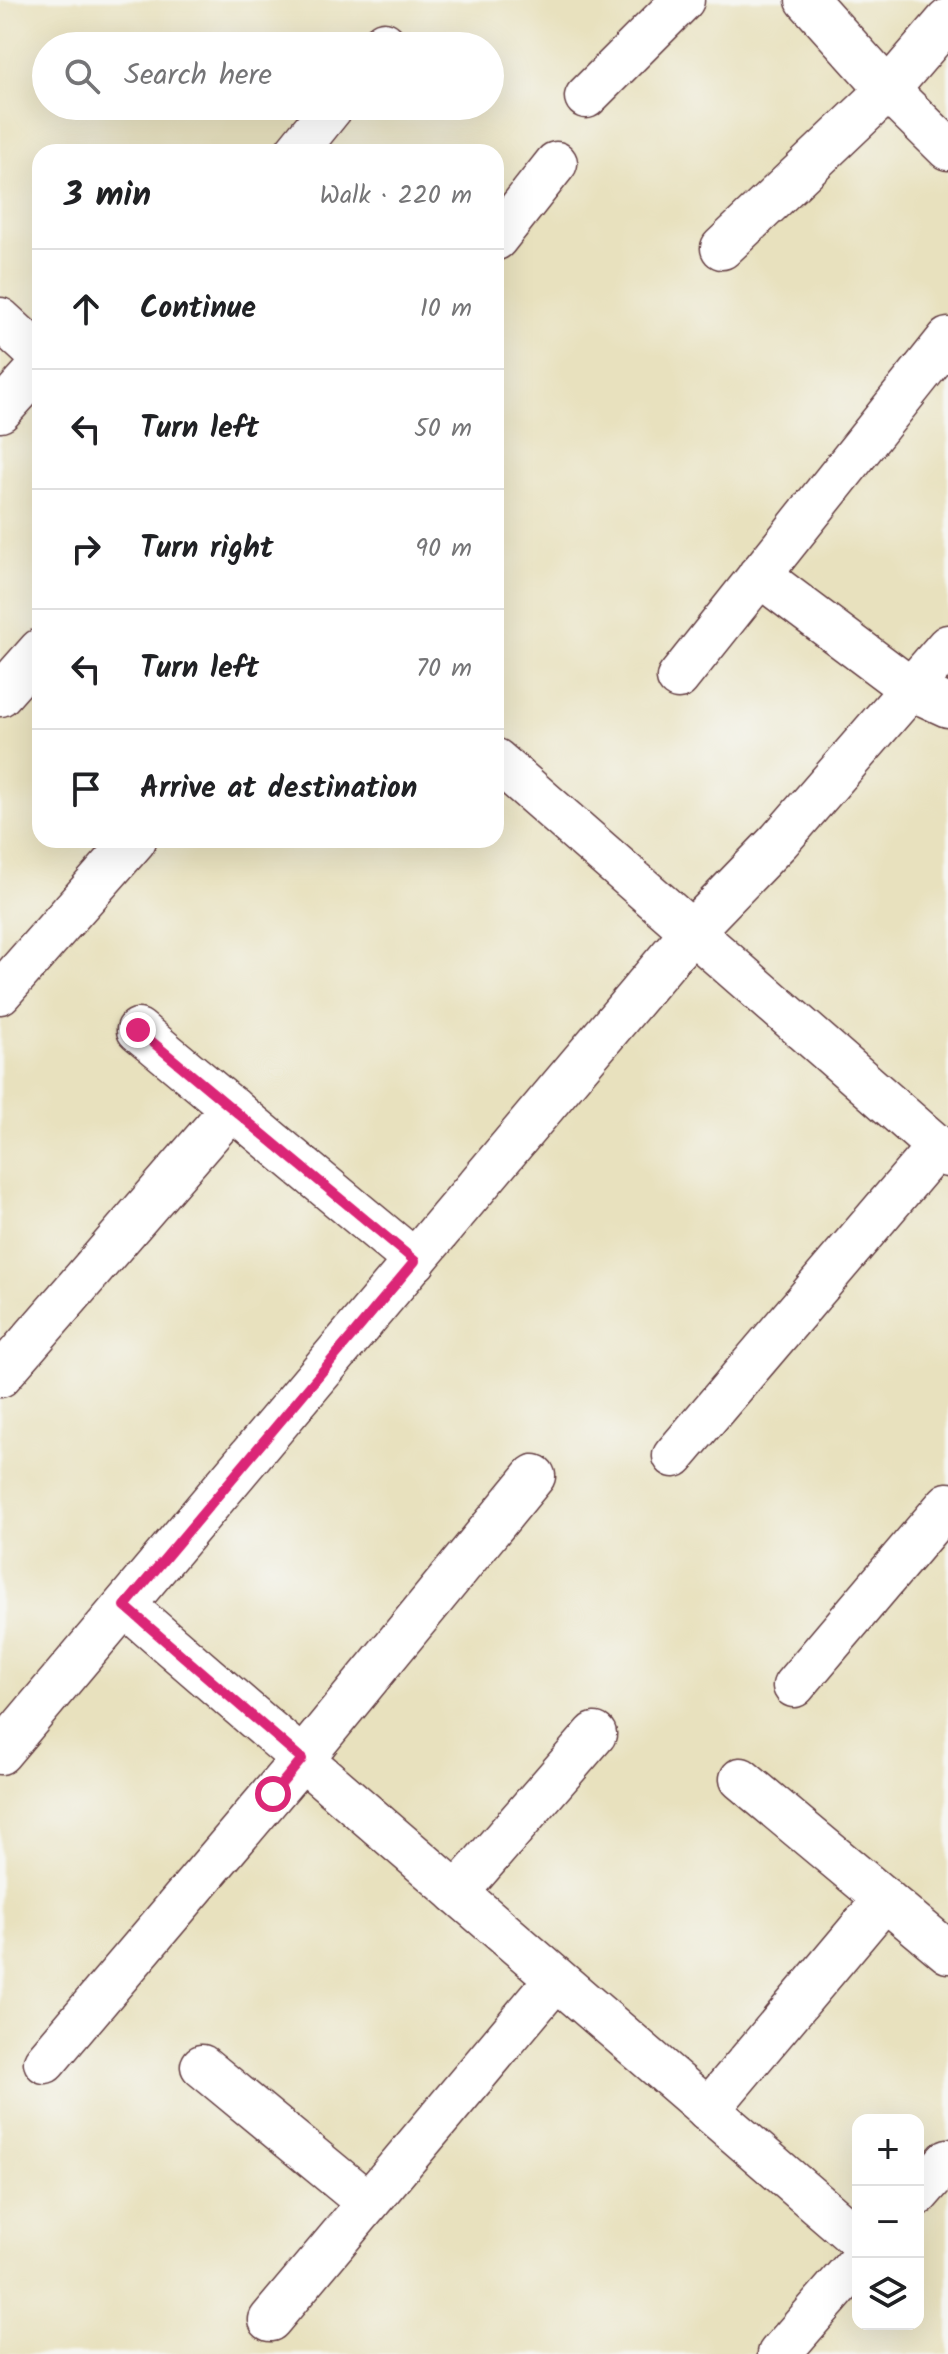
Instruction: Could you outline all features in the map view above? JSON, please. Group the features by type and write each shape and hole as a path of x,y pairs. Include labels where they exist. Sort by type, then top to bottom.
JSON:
{"street":[{"path":"586,97 683,0"},
{"path":"807,0 888,90 948,149"},
{"path":"722,248 888,90 948,20"},
{"path":"302,144 322,120"},
{"path":"504,229 556,163"},
{"path":"0,319 32,349"},
{"path":"678,678 948,339"},
{"path":"0,411 32,376"},
{"path":"759,575 929,698"},
{"path":"0,1753 691,932 779,841 929,698 948,646"},
{"path":"0,695 32,659"},
{"path":"504,767 943,1152 674,1456"},
{"path":"0,993 128,848"},
{"path":"138,1030 415,1261"},
{"path":"0,1376 232,1108"},
{"path":"45,2062 302,1759 534,1476"},
{"path":"794,1686 948,1504"},
{"path":"125,1606 852,2234"},
{"path":"457,1893 595,1734"},
{"path":"741,1779 948,1952"},
{"path":"708,2110 885,1899"},
{"path":"270,2320 556,1979"},
{"path":"202,2066 368,2203"},
{"path":"924,2187 948,2160"},
{"path":"779,2354 852,2270"}],"route":[{"path":"138,1030 415,1261 125,1606 302,1759 273,1794"}]}
